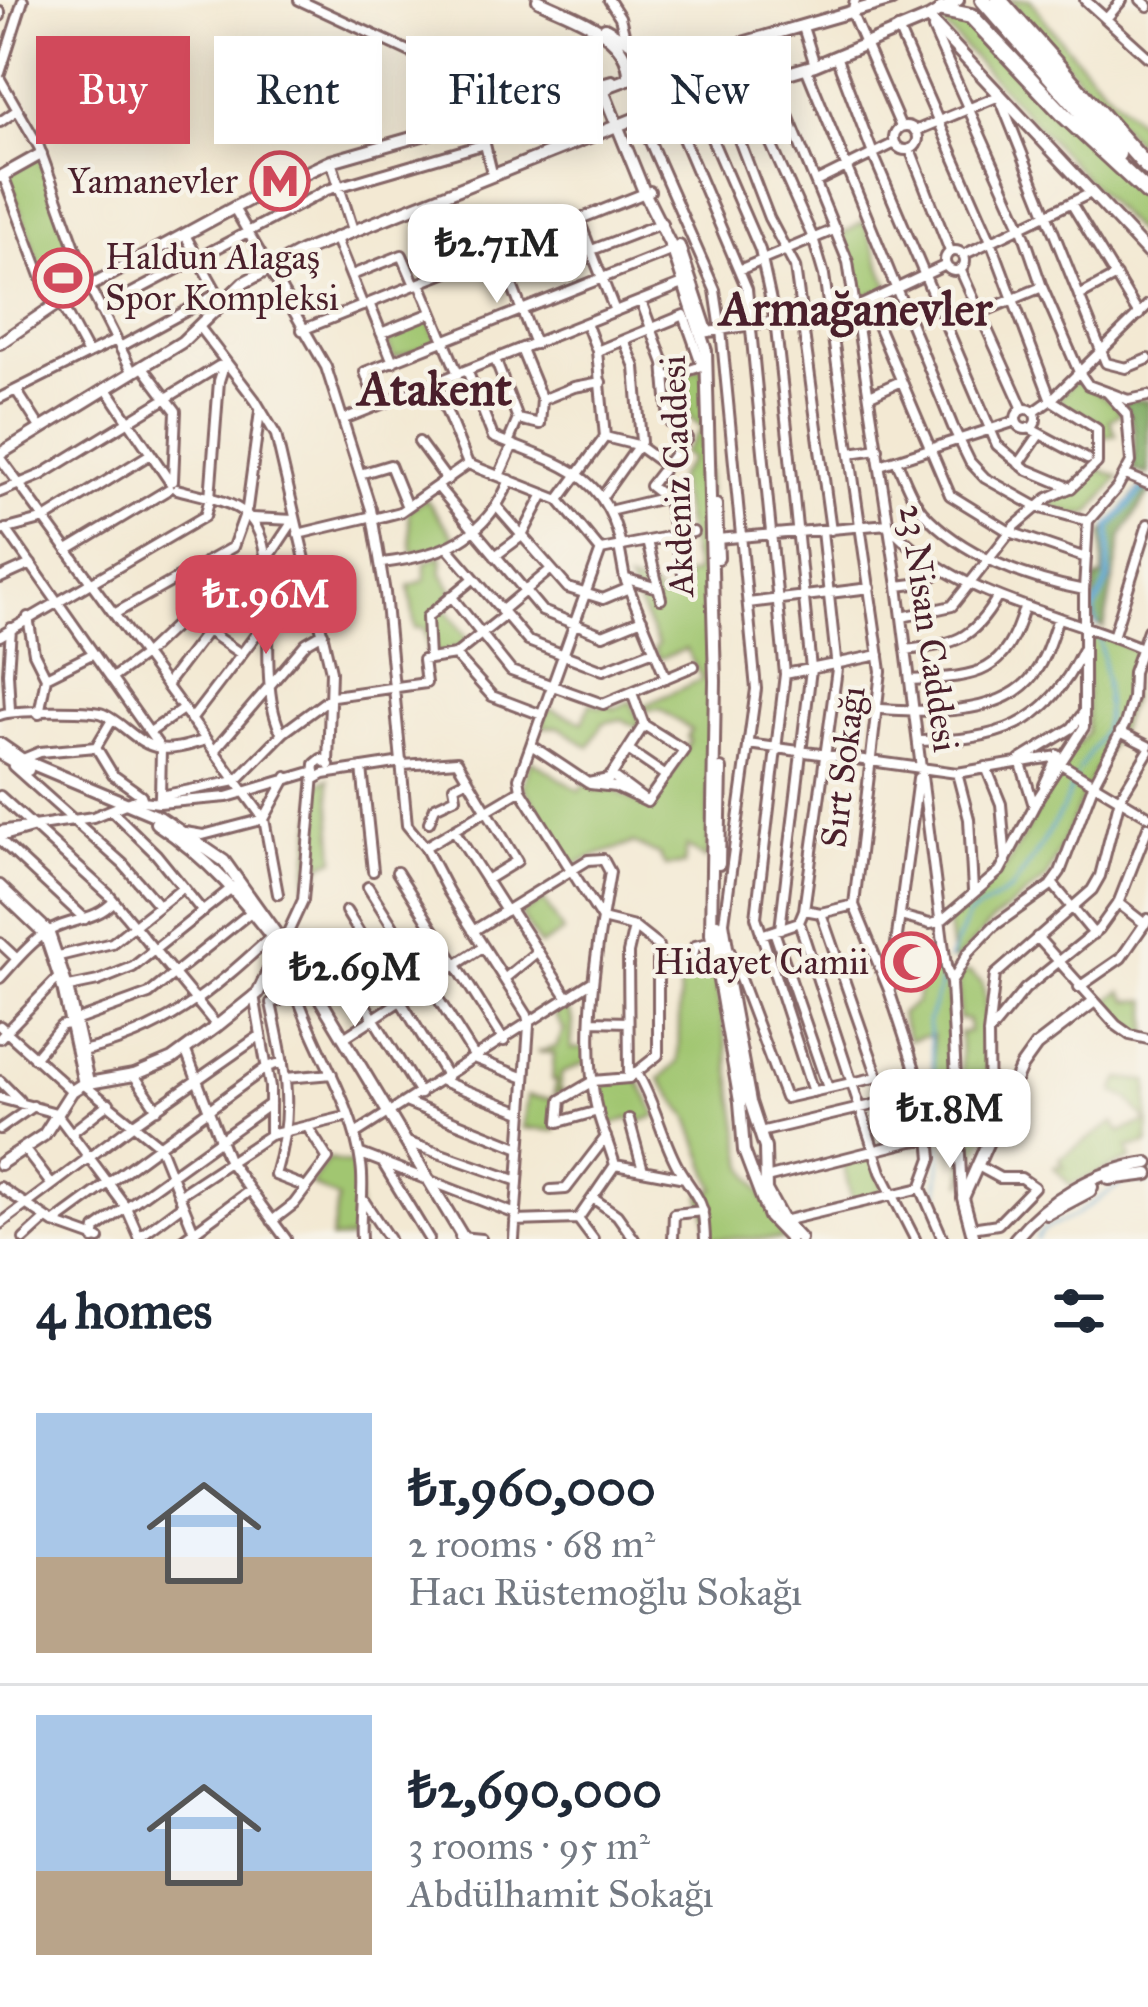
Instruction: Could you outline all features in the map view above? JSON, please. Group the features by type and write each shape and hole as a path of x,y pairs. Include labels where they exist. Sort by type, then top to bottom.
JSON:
{"highway":[{"path":"983,0 1148,190"},
{"path":"999,0 1148,167"},
{"path":"944,5 971,16 1065,116 1148,190"}],"main road":[{"path":"538,0 621,46 627,56"},
{"path":"553,0 626,38"},
{"path":"771,36 852,14 862,3 892,0"},
{"path":"791,73 944,5 999,96 1148,253"},
{"path":"615,126 605,89 627,80"},
{"name":"Akdeniz Caddesi","path":"603,101 609,122 662,223 685,286"},
{"path":"0,456 200,328 222,297 266,269 627,122"},
{"path":"0,343 59,303 234,208 331,161 406,140"},
{"path":"1,176 41,154"},
{"name":"Akdeniz Caddesi","path":"647,192 704,332 715,376 716,942 728,958 750,1102 762,1135 764,1179 770,1200 800,1239"},
{"name":"Akdeniz Caddesi","path":"704,332 709,368 716,942 748,1166 769,1217 790,1239"},
{"path":"0,744 13,759 163,827 193,848 256,907"},
{"path":"119,808 159,817 224,861 315,989 392,1112 462,1238"},
{"path":"0,1164 44,1136 56,1113 84,1088 134,1075 217,1026 254,995 278,941"},
{"path":"972,1233 963,1198 1021,1067 1036,1046 1092,1003"},
{"path":"743,1143 756,1145 762,1135"},
{"path":"748,1166 753,1154 765,1156"},
{"path":"1020,1239 1041,1212 1121,1167 1148,1163"},
{"path":"1020,1239 1088,1185 1148,1174"}],"street":[{"path":"0,58 20,0"},
{"path":"20,0 0,76 41,154 100,310 118,344 168,397 178,419 172,485"},
{"path":"299,0 406,49"},
{"path":"609,0 626,38"},
{"path":"1085,0 1148,56"},
{"path":"1106,20 1122,0"},
{"path":"1141,0 1148,6"},
{"path":"944,5 967,109 1021,226 1079,372 1088,385 1128,400 1148,396"},
{"path":"852,14 902,127 915,131 999,96 1106,363 1126,368 1148,359"},
{"path":"606,28 620,17"},
{"path":"803,27 810,66 846,167 976,471 1037,507 1088,521"},
{"path":"898,29 991,242 1051,400 1097,429 1100,440 1097,463 1010,532 952,606 902,617"},
{"path":"836,56 989,429 1002,452 1071,488"},
{"path":"0,90 3,103 41,154"},
{"path":"0,122 14,113"},
{"name":"23 Nisan Caddesi","path":"791,122 846,255 878,449 952,983 963,1198"},
{"path":"895,143 902,127"},
{"path":"910,149 917,141 915,131"},
{"path":"704,332 855,308 946,265 950,251 910,149 895,143 816,182"},
{"path":"100,310 339,185 485,144 492,173"},
{"path":"657,144 715,290 721,330 755,689 724,922 728,958 785,1098 878,1076 821,913"},
{"path":"685,144 747,289 785,674 756,904 761,935 813,1092"},
{"path":"713,144 762,259 775,320 811,668 777,930 828,1088"},
{"path":"740,144 795,267 826,531 835,663 828,755 799,922 892,1196 913,1239"},
{"name":"Sırt Sokağı","path":"772,144 813,238 830,312 879,656 880,710 854,905"},
{"path":"331,161 353,230"},
{"path":"1,176 50,297 59,303 88,354"},
{"path":"302,330 647,192"},
{"path":"950,251 963,255 1091,193"},
{"path":"1071,203 1139,315"},
{"path":"234,208 326,368 373,518 382,563 407,826 425,848 529,1025 514,1239"},
{"path":"579,220 615,311"},
{"path":"540,235 553,262 662,223"},
{"path":"465,225 479,260"},
{"path":"739,271 836,230"},
{"path":"0,398 88,354 222,297 185,235"},
{"path":"335,237 393,362"},
{"path":"377,405 365,372 673,250"},
{"path":"499,252 535,344"},
{"path":"352,275 402,255 493,437 579,474 612,510 627,583 666,678"},
{"path":"960,269 963,255"},
{"path":"946,265 950,270 960,269"},
{"path":"960,269 1023,409"},
{"path":"1079,296 1116,275"},
{"path":"344,419 685,286"},
{"path":"980,313 1042,286"},
{"path":"641,301 654,328 669,422 687,438 650,486 666,499 685,584"},
{"path":"868,302 950,495 1010,532 1086,558"},
{"path":"1034,412 1148,305"},
{"path":"381,333 431,313"},
{"path":"596,351 684,315 703,362 665,379"},
{"path":"560,500 605,437 596,351 586,323"},
{"path":"82,1051 149,1030 195,1000 278,941 303,900 333,696 323,633 276,435 200,328"},
{"path":"601,497 640,447 635,367 624,340"},
{"path":"518,419 540,424 542,400 520,349"},
{"path":"382,563 432,557 498,508 518,419 495,359"},
{"path":"0,492 21,486 225,362"},
{"path":"0,636 201,520 210,499 219,381 225,362"},
{"path":"869,395 902,381"},
{"path":"435,382 468,464 560,500 601,550"},
{"path":"542,400 601,382"},
{"path":"107,389 172,485 249,516 294,520"},
{"path":"16,390 41,430"},
{"path":"1036,803 1046,778 1084,727 1088,521 1126,475 1132,449 1127,414 1107,392"},
{"path":"1023,409 1034,412"},
{"path":"880,465 1016,421 1023,409"},
{"path":"115,614 230,550 249,516 261,410"},
{"path":"1029,428 1036,420 1034,412"},
{"path":"1016,421 1088,459"},
{"path":"1019,464 1039,435"},
{"path":"605,437 640,447 666,466"},
{"path":"419,442 472,529 544,613 603,635 642,620"},
{"path":"714,448 732,449"},
{"path":"850,453 878,449"},
{"path":"149,455 45,519 3,530 161,749 159,800"},
{"path":"0,456 264,819 278,894"},
{"path":"896,460 919,507 959,541 1020,574 1084,590"},
{"path":"298,534 407,508 468,464"},
{"path":"360,474 390,465 407,508"},
{"path":"1126,475 1148,484"},
{"path":"68,550 172,485"},
{"path":"495,556 522,536 544,494"},
{"path":"612,510 666,499"},
{"path":"498,508 563,585 603,598 627,583 658,588"},
{"path":"249,516 265,561 268,684 282,734"},
{"path":"166,685 294,520"},
{"path":"718,538 888,524 903,541 970,586 1144,649"},
{"path":"1113,637 1148,524"},
{"path":"601,550 692,532"},
{"path":"647,541 661,599"},
{"path":"448,549 528,641 602,670 654,650"},
{"path":"598,1111 559,1122 561,1100 593,1082 633,1075 651,1063 661,1045 658,946 634,927 602,919 521,790 519,778 601,550"},
{"path":"0,578 31,564"},
{"path":"191,720 308,567"},
{"path":"159,800 236,782 282,734 333,696 426,683 423,660 454,655 550,569"},
{"path":"898,586 922,584 943,570"},
{"path":"111,679 145,655 183,618 248,578"},
{"path":"429,659 428,617 473,579"},
{"path":"748,603 870,588"},
{"path":"451,596 511,671 603,704 694,666"},
{"path":"906,650 965,638 976,631 997,598"},
{"path":"910,680 966,677 986,668 1007,652 1024,608"},
{"path":"28,617 38,665 46,677 39,714"},
{"path":"880,710 915,712 983,704 1029,680 1058,618"},
{"path":"11,628 5,712 95,712 161,749 206,740"},
{"path":"952,983 968,953 994,926 1052,883 1120,732 1148,630"},
{"path":"209,632 241,654"},
{"path":"214,751 268,684 306,643 323,633"},
{"path":"918,742 991,736 1020,723 1059,692 1084,646"},
{"path":"46,677 92,654"},
{"path":"454,655 492,696 542,715"},
{"path":"785,674 879,656"},
{"path":"632,693 644,725 684,750 647,802"},
{"path":"150,732 183,709"},
{"path":"1020,760 1072,728 1085,710"},
{"path":"97,747 112,720"},
{"path":"588,783 610,777 644,725"},
{"path":"993,1122 988,1034 995,975 1074,908 1100,876 1120,798 1148,749 1120,732"},
{"path":"748,744 957,773 1020,760 1059,760 1148,816"},
{"path":"531,745 596,788 615,787 647,802"},
{"path":"13,759 97,747"},
{"path":"97,747 107,769 143,801"},
{"path":"628,750 667,776"},
{"path":"0,836 143,801 227,797 323,768 452,758 517,861 486,880"},
{"path":"13,759 123,864 159,906"},
{"path":"1020,760 1036,803"},
{"path":"900,916 940,922 1006,862 1059,760"},
{"path":"1046,761 1046,778"},
{"path":"986,767 1000,804 1006,862"},
{"path":"362,768 373,871"},
{"path":"890,990 920,768"},
{"path":"957,773 968,819 973,892"},
{"path":"184,832 202,836 264,819 288,776"},
{"path":"610,777 647,802"},
{"path":"429,823 435,807 456,797 454,786 468,779"},
{"path":"425,848 521,790"},
{"path":"0,796 114,901 217,1026"},
{"path":"119,808 203,913"},
{"path":"988,1034 1024,989 1094,934 1118,903 1148,827"},
{"path":"436,868 434,847 450,832"},
{"path":"450,832 568,998"},
{"path":"0,836 85,919"},
{"path":"473,932 594,858 603,859 610,872 591,982 593,1082 615,1165 578,1219"},
{"path":"397,872 504,1041"},
{"path":"1052,883 1094,934"},
{"path":"65,988 119,975 234,886"},
{"path":"368,886 476,1059 525,1078"},
{"path":"59,956 112,943 183,887"},
{"path":"0,888 47,932 59,956 84,1088"},
{"path":"0,978 47,932 98,916 114,901"},
{"path":"1079,987 1120,958 1147,923 1118,903"},
{"path":"804,910 821,913 854,905 890,990 923,1093 932,1159 921,1188 944,1239"},
{"path":"34,1058 72,1020 128,1004 175,976 256,907"},
{"path":"346,911 444,1078 522,1112"},
{"path":"761,935 799,922"},
{"path":"634,927 628,953 633,1075 655,1102 680,1171 703,1211 705,1239"},
{"path":"47,932 65,988"},
{"path":"1037,937 1092,1003 1130,1035 1148,1040"},
{"path":"659,968 691,967 694,946 716,942"},
{"path":"0,943 17,959"},
{"path":"327,943 420,1094"},
{"path":"345,1037 483,947"},
{"path":"504,979 538,952"},
{"path":"59,976 2,1032 34,1058 109,1103 159,1145 192,1237 249,1191"},
{"path":"355,1134 591,982"},
{"path":"306,1186 274,1175 287,1131 286,1078 271,1003 315,989"},
{"path":"254,995 267,1067 270,1135"},
{"path":"297,995 355,1134 364,1201 359,1214 361,1239"},
{"path":"72,1020 82,1051 84,1088"},
{"path":"592,1021 628,1022"},
{"path":"0,1224 88,1156 261,1036"},
{"path":"185,1049 228,1160 286,1239"},
{"path":"24,1239 267,1067 283,1062"},
{"path":"286,1078 332,1074"},
{"path":"134,1075 157,1108"},
{"path":"0,1081 20,1101"},
{"path":"762,1135 923,1093"},
{"path":"0,1098 56,1113 126,1207 139,1238 228,1160 270,1135 349,1116"},
{"path":"406,1102 520,1148"},
{"path":"71,1132 109,1103"},
{"path":"0,1187 50,1221 96,1238 96,1229 270,1104"},
{"path":"0,1129 34,1105"},
{"path":"629,1119 643,1171"},
{"path":"272,1221 294,1204 328,1159 307,1126"},
{"path":"551,1190 566,1189 607,1136"},
{"path":"764,1179 957,1136"},
{"path":"407,1142 518,1181"},
{"path":"26,1150 51,1184"},
{"path":"359,1153 516,1218 578,1219"},
{"path":"383,1163 429,1239"},
{"path":"615,1165 687,1178"},
{"path":"972,1233 998,1224 1034,1186 1014,1176 1000,1178 976,1165"},
{"path":"783,1221 921,1188"},
{"path":"594,1199 617,1215 634,1239"},
{"path":"364,1201 389,1239"},
{"path":"673,1239 674,1214 703,1211"},
{"path":"578,1219 593,1239"},
{"path":"462,1238 481,1239"}],"green space":[{"path":"1009,0 1031,0 1071,52 1148,131 1148,156"},
{"path":"952,12 1148,202 1148,245 946,28 942,19"},
{"path":"39,155 86,280 52,298 7,175"},
{"path":"864,222 888,284 864,296 842,234"},
{"path":"428,317 438,342 394,358 384,335"},
{"path":"705,366 711,664 708,854 706,859 687,846 684,865 665,866 659,855 633,843 573,866 523,785 531,760 580,791 586,783 597,790 613,789 645,807 680,762 690,740 691,730 660,709 642,711 641,707 702,679 686,649 659,659 654,649 658,645 628,582 656,590 659,600 687,593 685,576 696,573 677,477 691,460 683,453 702,428 690,418 684,374"},
{"path":"1076,379 1122,412 1110,420 1116,435 1104,437 1097,421 1064,406 1059,398"},
{"path":"1120,400 1148,400 1148,475 1133,470 1133,425"},
{"path":"1099,469 1119,477 1089,514 1073,515 1048,505"},
{"path":"1144,484 1148,494 1122,536 1104,628 1092,621 1095,579 1103,577 1103,534"},
{"path":"426,499 455,538 440,549 412,552 408,510"},
{"path":"442,555 442,574 453,590 443,605 469,641 443,653 429,652 424,628 415,628 409,586 425,580 425,562"},
{"path":"1087,629 1137,652 1128,671 1131,700 1119,730 1093,774 1046,879 993,920 953,960 947,919 1006,867 1068,757 1087,733"},
{"path":"631,701 638,728 622,719 603,723 589,747 559,727 542,727 548,708 583,722 590,703 611,704 613,709"},
{"path":"329,779 335,859 323,864 311,887 306,886 317,784"},
{"path":"544,900 563,932 540,946 521,915"},
{"path":"941,963 948,988 954,1110 933,1113 927,1094 934,1090 932,1035 909,1040 900,1014 916,1002 926,971"},
{"path":"969,972 982,982 985,997 988,1130 963,1184 963,1156 973,1154 972,1088 962,1086 960,1033 969,1031 968,1020 959,1019 959,974"},
{"path":"715,974 745,1166 787,1239 710,1238 701,1195 715,1189 689,1118 660,1079 678,1062 680,977"},
{"path":"1122,991 1129,1001 1148,1000 1148,1036 1132,1032 1104,1002"},
{"path":"565,1005 573,1021 571,1049 588,1048 588,1061 561,1074 560,1090 565,1092 554,1094 554,1053 537,1052 556,1047 564,1030 554,1014"},
{"path":"637,1078 657,1116 633,1124 630,1118 605,1127 596,1083"},
{"path":"1120,1078 1148,1081 1148,1144 1128,1148 1131,1159 1070,1185 1054,1167 1064,1167 1060,1158 1114,1122 1120,1132 1147,1122 1129,1099 1114,1092"},
{"path":"527,1096 560,1100 555,1131 523,1128"},
{"path":"874,1154 884,1194 852,1202 843,1162"},
{"path":"328,1159 358,1166 359,1239 331,1239 338,1199 311,1184"}],"waterway":[{"path":"1094,610 1108,580 1110,527 1143,489"},
{"path":"1094,610 1097,626"},
{"path":"1079,770 1105,720 1106,683 1099,635"},
{"path":"949,960 968,916 1011,890 1035,856 1076,776"},
{"path":"932,1116 937,1096 928,1022 944,974"},
{"path":"936,1143 941,1149 937,1206 950,1239"},
{"path":"1132,1182 1148,1183"},
{"path":"1037,1239 1043,1230 1076,1215 1122,1183"}],"place":[{"name":"Yamanevler","path":"280,181"},
{"name":"Haldun Alagaş Spor Kompleksi","path":"63,278"},
{"name":"Hidayet Camii","path":"911,962"}],"district":[{"name":"Armağanevler","path":"856,308"},
{"name":"Atakent","path":"435,388"}]}
